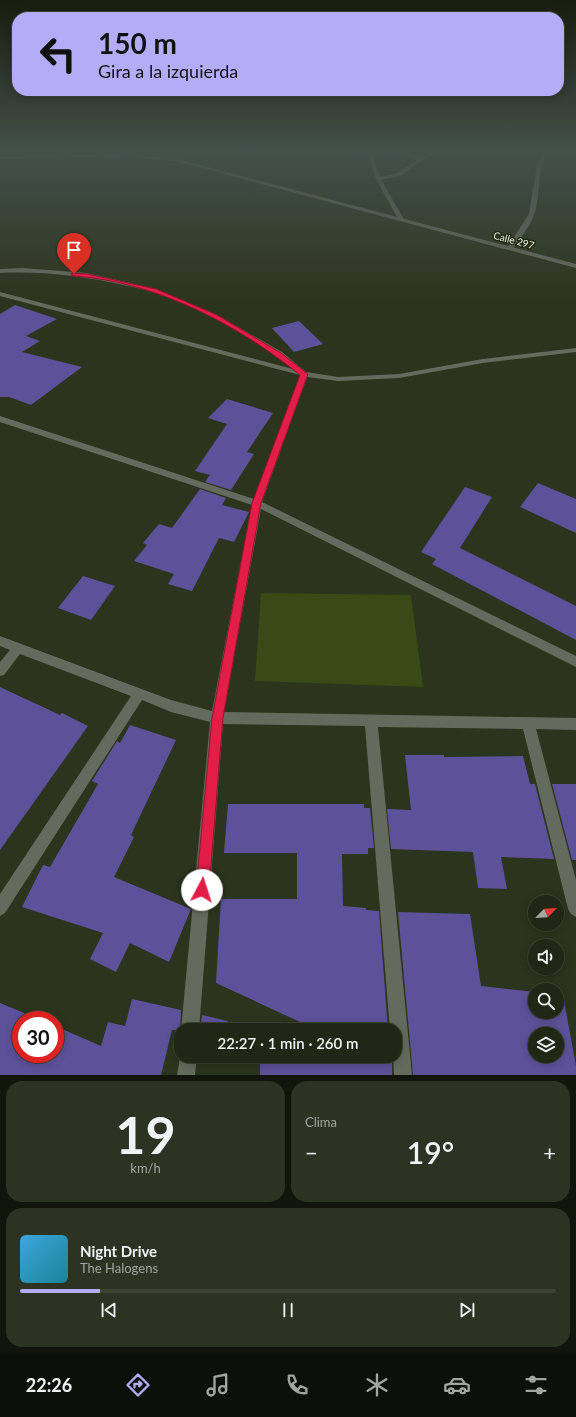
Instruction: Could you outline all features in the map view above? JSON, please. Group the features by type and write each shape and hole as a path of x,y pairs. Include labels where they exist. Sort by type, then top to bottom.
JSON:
{"street":[{"name":"Calle 297","path":"337,202 576,266"},
{"path":"391,202 401,219"},
{"path":"510,248 532,215 534,202"},
{"path":"0,271 22,270 87,275 154,290 215,316 279,354 304,374"},
{"path":"0,294 304,374 338,380 399,376 482,361 576,350"},
{"path":"191,1023 218,718 257,503 304,374"},
{"path":"0,419 257,503 576,662"},
{"path":"0,641 171,706 218,718 576,724"},
{"path":"0,671 18,648"},
{"path":"0,908 139,694"},
{"path":"371,721 403,1075"},
{"path":"528,724 576,909"},
{"path":"186,1075 187,1063"}],"green space":[{"path":"261,593 411,595 423,687 255,681"}],"building":[{"path":"15,305 57,319 26,336 40,341 22,352 82,367 31,405 9,397 0,397 0,314"},
{"path":"299,321 323,344 294,352 272,328"},
{"path":"227,399 273,413 247,452 254,454 231,490 205,482 210,475 195,471 227,424 208,418"},
{"path":"538,483 576,499 576,533 520,507"},
{"path":"465,487 492,497 460,548 576,606 576,640 432,564 436,559 421,552"},
{"path":"200,489 226,498 222,505 249,512 234,542 219,538 192,591 168,584 174,574 134,561 147,545 143,543 159,524 172,528"},
{"path":"83,576 115,586 91,620 58,608"},
{"path":"0,687 60,715 62,713 88,726 0,850"},
{"path":"130,725 176,740 131,835 134,837 114,877 191,909 169,962 130,943 116,972 90,959 103,933 22,907 43,865 50,867 98,784 92,781 117,741 120,743"},
{"path":"405,755 444,755 444,757 523,756 530,784 535,784 554,859 501,857 507,889 478,888 473,852 391,849 387,809 411,810"},
{"path":"552,784 576,784 576,860 572,860"},
{"path":"228,804 364,804 364,808 370,808 374,848 368,848 368,854 342,854 343,906 379,911 387,1023 302,1023 216,983 221,899 297,899 297,853 224,853"},
{"path":"398,912 470,914 481,986 528,991 528,1019 564,1019 564,1000 576,1066 576,1075 413,1075"},
{"path":"132,999 181,1010 180,1023 174,1023 174,1030 172,1030 161,1075 0,1075 0,1003 19,1011 12,1011 12,1063 64,1063 64,1030 101,1046 108,1022 125,1026"},
{"path":"202,1015 228,1021 228,1023 201,1023"},
{"path":"260,1063 392,1063 392,1075 260,1075"}],"route":[{"path":"74,274 87,275 154,290 215,316 279,354 304,374 257,503 218,718 202,890"}]}
